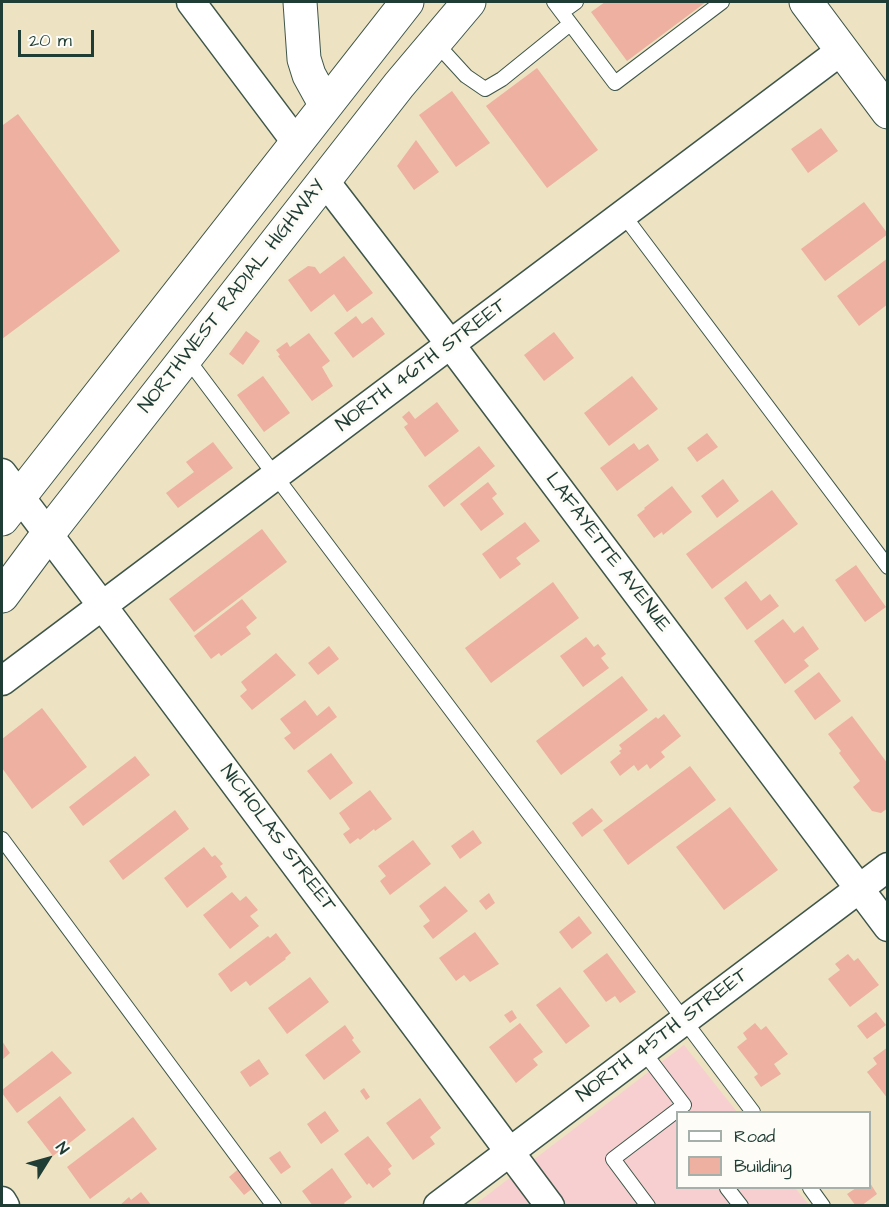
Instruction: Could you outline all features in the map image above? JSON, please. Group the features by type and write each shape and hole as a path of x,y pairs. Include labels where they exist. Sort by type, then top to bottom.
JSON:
{"main road":[{"path":"300,2 304,59 309,75 325,104"},
{"path":"7,496 296,142 407,2"},
{"name":"NORTHWEST RADIAL HIGHWAY","path":"2,596 324,180 434,41 468,2"},
{"path":"806,2 888,112"}],"street":[{"path":"191,2 296,142"},
{"name":"NORTH 46TH STREET","path":"2,681 622,213 842,50"},
{"name":"LAFAYETTE AVENUE","path":"324,180 888,927"},
{"name":"NICHOLAS STREET","path":"7,496 48,534 550,1206"},
{"name":"NORTH 45TH STREET","path":"438,1206 888,867"},
{"path":"2,1201 5,1206"}],"lane":[{"path":"576,2 558,7 615,83 722,2"},
{"path":"434,41 466,76 484,89 502,79 570,24"},
{"path":"622,213 888,567"},
{"path":"186,357 752,1111"},
{"path":"2,839 274,1206"},
{"path":"644,1051 685,1109"},
{"path":"648,1206 612,1159 676,1115"},
{"path":"728,1189 741,1206"},
{"path":"811,1189 823,1206"}],"shaded area":[{"path":"684,1045 736,1111 676,1111 676,1189 796,1189 809,1205 473,1206"}],"building":[{"path":"605,2 706,2 627,61 591,12"},
{"path":"537,68 598,150 547,188 486,106"},
{"path":"452,91 490,143 456,167 419,115"},
{"path":"18,114 120,251 2,339 2,123 3,125"},
{"path":"821,128 838,151 808,173 791,149"},
{"path":"416,140 439,172 414,190 397,166"},
{"path":"864,202 888,234 825,281 801,249"},
{"path":"344,256 373,293 347,312 334,294 311,312 288,280 308,266 315,267 320,274"},
{"path":"888,258 888,304 859,326 837,296"},
{"path":"356,316 362,324 372,317 385,334 353,358 334,333"},
{"path":"246,331 260,341 243,365 229,354"},
{"path":"554,332 574,358 544,381 524,355"},
{"path":"309,333 330,361 322,367 333,386 312,401 278,356 280,355 276,350 287,342 290,347"},
{"path":"263,376 290,413 264,432 237,395"},
{"path":"632,376 658,409 609,446 584,413"},
{"path":"437,402 459,431 425,457 404,427 408,424 402,417 409,411 415,419"},
{"path":"707,433 718,447 697,462 687,448"},
{"path":"213,442 233,468 178,508 166,493 194,472 186,462"},
{"path":"634,443 639,450 648,444 659,460 617,491 600,468"},
{"path":"479,446 495,466 444,507 428,486"},
{"path":"723,479 739,501 717,518 701,496"},
{"path":"488,482 497,494 492,498 504,514 481,531 460,504"},
{"path":"672,486 692,512 663,535 662,532 654,538 637,515"},
{"path":"772,490 798,524 712,589 686,554"},
{"path":"525,522 540,541 516,558 521,564 500,579 482,554"},
{"path":"262,529 287,562 194,632 169,599"},
{"path":"856,565 886,607 865,622 835,580"},
{"path":"746,581 761,601 770,594 779,606 747,630 724,598"},
{"path":"553,582 579,618 491,683 465,648"},
{"path":"242,599 257,618 246,627 251,634 221,656 219,653 211,659 194,636"},
{"path":"783,619 794,633 803,626 819,649 804,660 809,666 785,684 754,641"},
{"path":"586,637 594,647 598,644 606,654 601,658 609,668 583,687 560,656"},
{"path":"329,646 339,659 318,675 308,663"},
{"path":"276,653 296,675 252,710 240,696 247,690 241,682"},
{"path":"819,672 841,701 815,720 794,691"},
{"path":"622,676 648,710 561,775 536,741"},
{"path":"305,700 317,716 329,706 337,717 294,750 284,738 291,733 280,719"},
{"path":"42,708 87,767 32,809 2,768 2,739"},
{"path":"664,714 681,736 661,752 665,757 650,769 647,764 638,771 634,765 620,776 610,762 621,753 619,751 622,749 619,745 656,717 658,719"},
{"path":"852,716 888,764 888,808 881,813 872,811 853,787 860,781 828,734"},
{"path":"331,753 353,783 330,800 307,771"},
{"path":"135,756 150,775 83,826 69,807"},
{"path":"690,766 716,800 628,865 603,830"},
{"path":"370,790 392,819 350,844 343,834 350,829 339,813"},
{"path":"730,807 778,870 724,910 676,847"},
{"path":"592,808 603,821 582,837 572,823"},
{"path":"175,810 189,829 123,880 109,861"},
{"path":"473,830 482,843 460,859 451,846"},
{"path":"413,840 431,864 390,895 380,881 386,876 378,866"},
{"path":"204,847 212,857 215,855 223,864 220,866 227,877 187,908 164,878"},
{"path":"445,886 468,911 433,939 423,926 430,921 419,906"},
{"path":"232,892 240,901 246,896 258,910 250,916 259,926 230,949 203,915"},
{"path":"489,893 495,903 486,910 479,901"},
{"path":"579,916 592,933 572,949 559,932"},
{"path":"475,932 499,964 470,982 464,975 456,981 439,958"},
{"path":"276,933 291,953 250,986 246,981 231,992 218,974 268,936 270,938"},
{"path":"607,953 636,992 620,1003 615,996 606,1002 583,971"},
{"path":"848,954 854,961 858,958 879,985 850,1007 828,979 840,970 835,964"},
{"path":"310,977 329,1002 287,1034 268,1008"},
{"path":"560,987 590,1026 566,1044 536,1005"},
{"path":"512,1010 517,1018 510,1023 504,1015"},
{"path":"876,1012 886,1025 867,1039 857,1026"},
{"path":"520,1023 543,1052 533,1059 538,1065 516,1083 489,1047"},
{"path":"755,1023 761,1030 766,1026 788,1054 774,1064 781,1074 761,1087 754,1077 758,1074 737,1047 747,1039 743,1033"},
{"path":"345,1025 361,1052 324,1080 305,1055"},
{"path":"2,1041 10,1053 2,1060"},
{"path":"888,1047 888,1099 867,1072 877,1064 873,1058"},
{"path":"52,1051 72,1073 17,1113 2,1090"},
{"path":"259,1059 269,1074 250,1087 240,1072"},
{"path":"364,1088 370,1097 366,1100 360,1091"},
{"path":"60,1096 86,1130 53,1156 27,1122"},
{"path":"420,1098 441,1128 430,1137 435,1144 413,1160 386,1123"},
{"path":"325,1111 339,1131 321,1144 307,1124"},
{"path":"133,1117 157,1149 90,1199 67,1167"},
{"path":"368,1136 392,1166 388,1169 391,1174 373,1188 369,1183 367,1185 344,1154"},
{"path":"280,1151 291,1167 281,1174 269,1158"},
{"path":"242,1166 257,1185 244,1195 229,1177"},
{"path":"332,1168 352,1197 344,1203 346,1206 313,1206 302,1191"},
{"path":"871,1185 877,1194 861,1206 856,1206 847,1194 854,1189 871,1189"},
{"path":"141,1192 152,1206 119,1206 129,1197 131,1200"}]}
